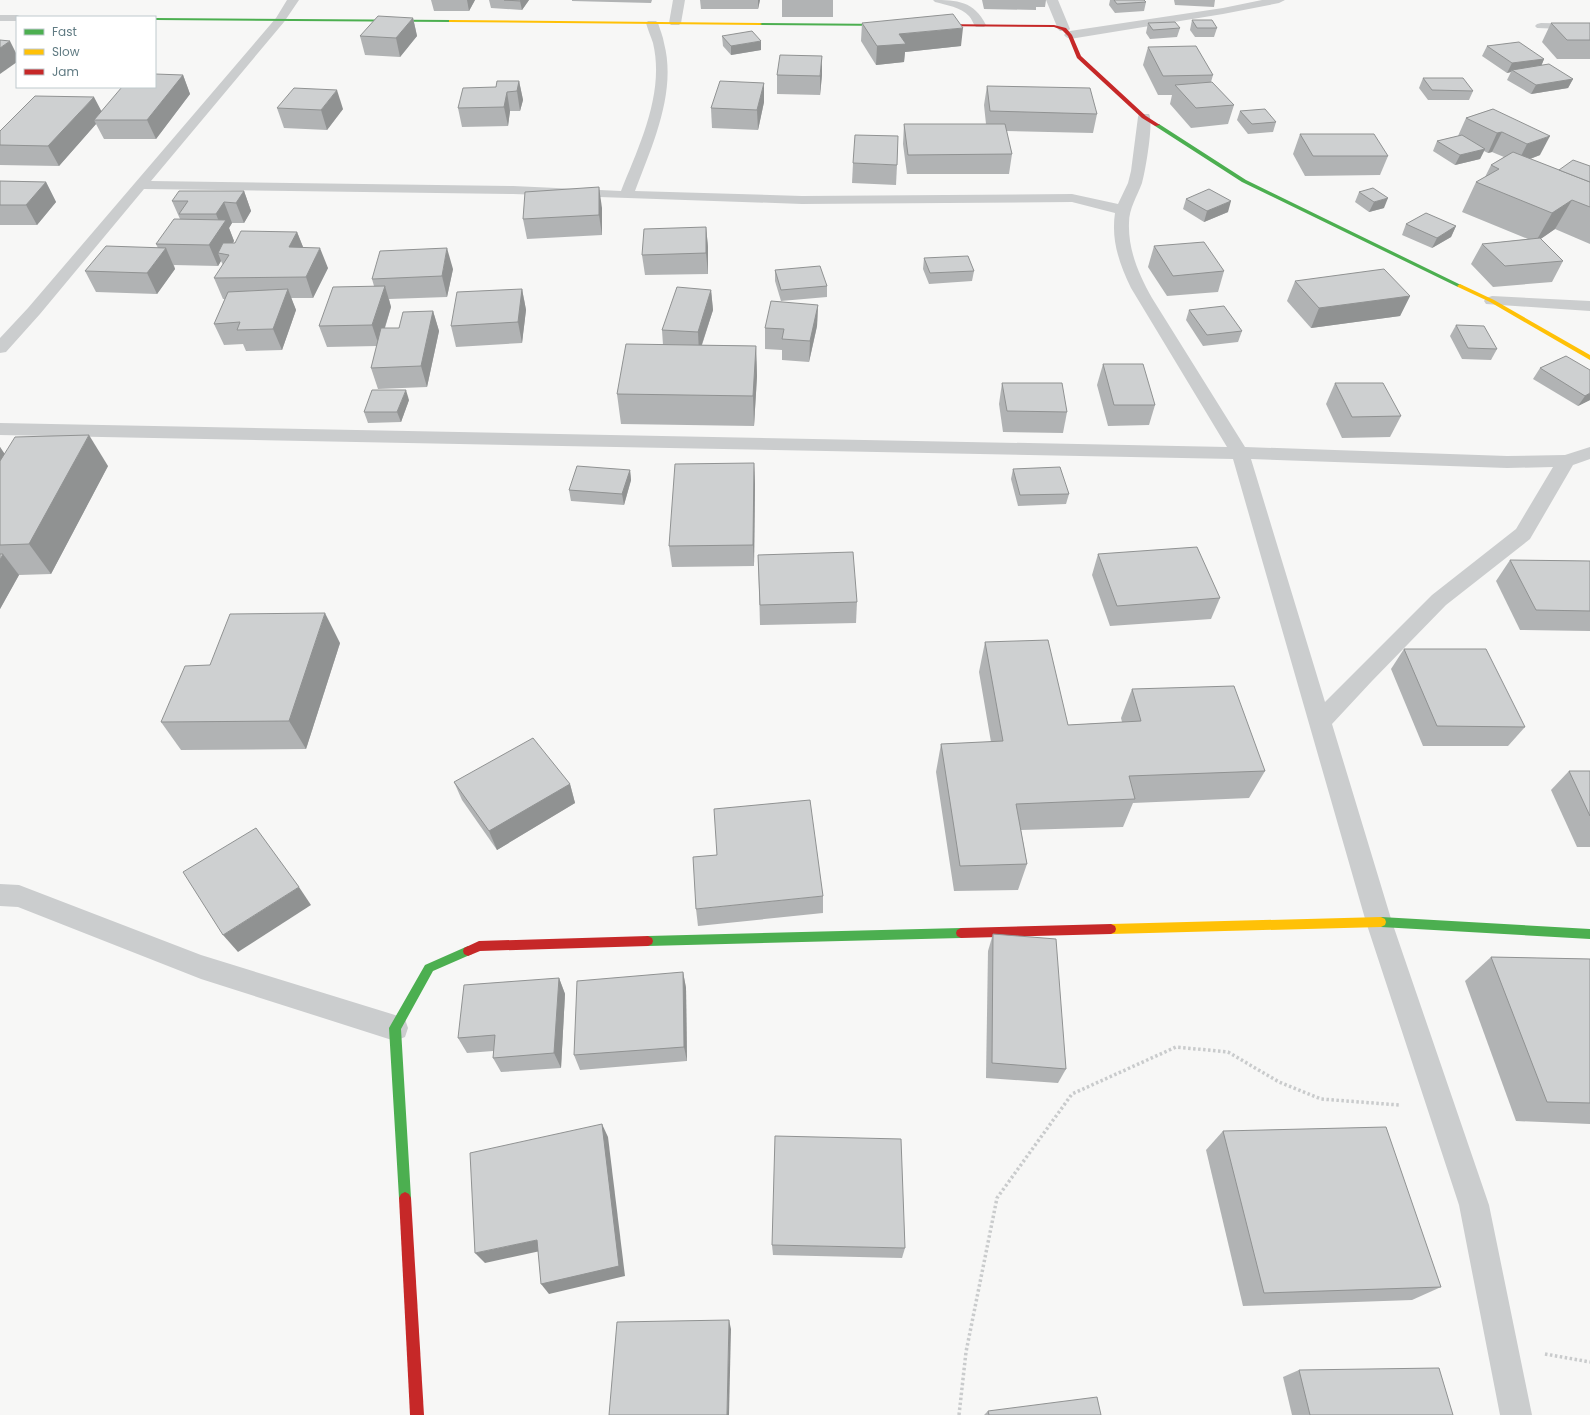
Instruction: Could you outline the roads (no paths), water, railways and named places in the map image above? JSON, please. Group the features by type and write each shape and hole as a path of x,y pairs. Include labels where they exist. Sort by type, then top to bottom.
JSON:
{"street":[{"path":"0,348 34,311 280,20 293,0"},
{"path":"675,23 679,0"},
{"path":"939,0 969,8 978,18 980,26"},
{"path":"1052,0 1079,57 1144,117 1244,181 1492,301 1590,358"},
{"path":"926,25 1054,26 1067,32 1223,11 1280,0"},
{"path":"0,18 16,18"},
{"path":"156,19 902,25"},
{"path":"626,195 655,121 661,80 658,36 652,23"},
{"path":"1541,26 1590,27"},
{"path":"1144,117 1142,143 1136,181 1123,210 1121,245 1134,281 1240,453 1379,922 1474,1205 1516,1415"},
{"path":"140,185 513,190 802,200 1072,198 1123,210"},
{"path":"1492,301 1590,306"},
{"path":"0,429 1240,453 1507,462 1566,461 1590,453"},
{"path":"1320,722 1364,675 1439,600 1523,534 1566,461"},
{"path":"0,895 19,896 201,967 395,1028"},
{"path":"417,1415 395,1028 429,968 479,946 1379,922 1590,934"}]}
